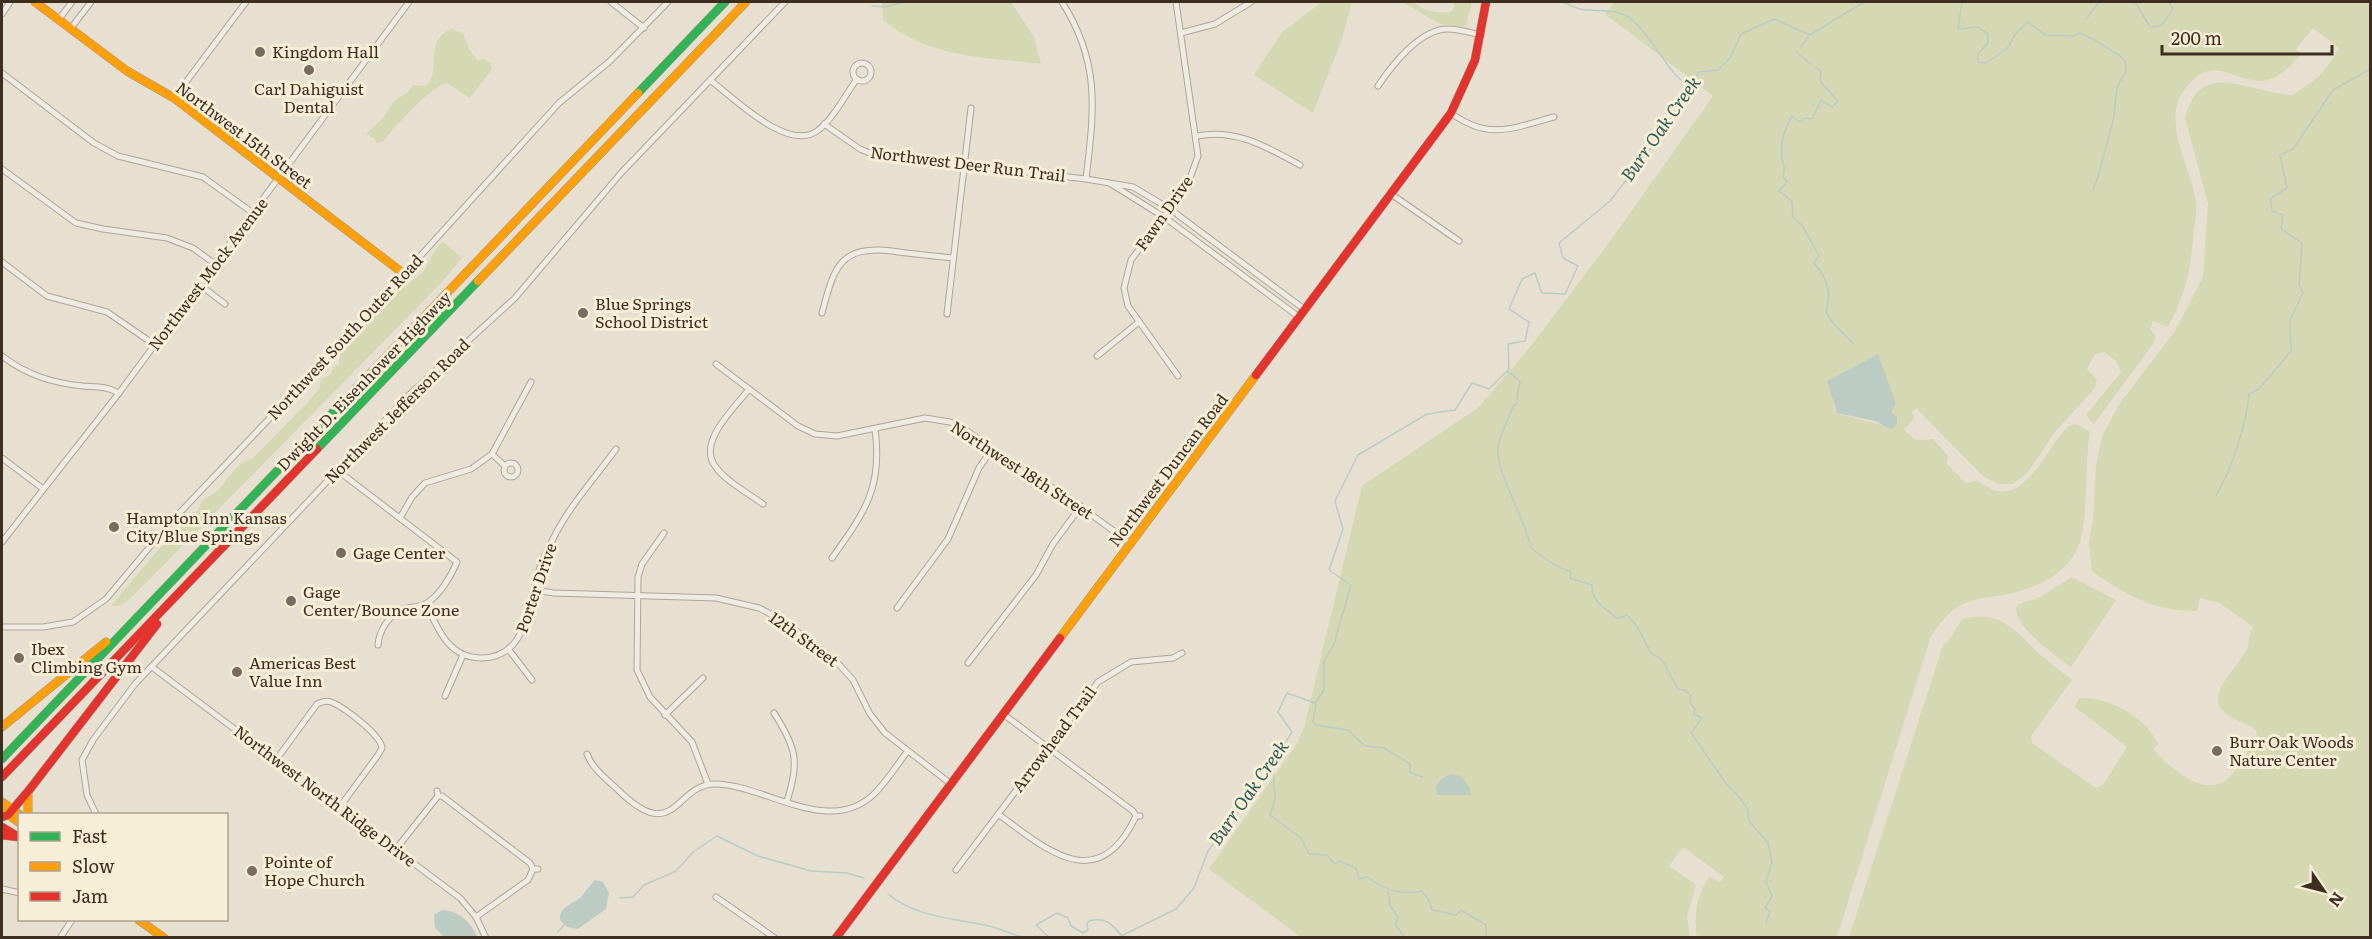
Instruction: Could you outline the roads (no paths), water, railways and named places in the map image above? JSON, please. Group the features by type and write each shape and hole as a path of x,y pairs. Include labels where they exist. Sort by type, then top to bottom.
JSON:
{"main road":[{"name":"Northwest 15th Street","path":"35,2 127,71 174,98 404,273"},
{"name":"Dwight D. Eisenhower Highway","path":"2,759 725,2"},
{"name":"Dwight D. Eisenhower Highway","path":"2,777 746,2"},
{"name":"Northwest Duncan Road","path":"837,938 1451,113 1475,60 1486,2"},
{"path":"2,802 6,813 30,789 191,582"},
{"path":"2,727 131,622"},
{"path":"28,813 26,798 30,789"},
{"path":"3,829 18,837"},
{"path":"140,921 164,938"}],"street":[{"path":"2,14 10,2"},
{"path":"59,19 72,2"},
{"path":"71,28 91,2"},
{"path":"174,98 246,2"},
{"name":"Northwest Mock Avenue","path":"2,542 42,488 119,393 280,178 314,127 409,2"},
{"path":"610,2 644,28"},
{"name":"Northwest South Outer Road","path":"2,627 65,624 90,612 106,599 169,524 404,273 559,103 610,62 668,2"},
{"name":"Northwest Jefferson Road","path":"96,813 84,784 82,760 86,751 135,684 435,369 515,298 621,173 785,2"},
{"path":"1062,2 1086,49 1092,72 1093,118 1086,179"},
{"name":"Fawn Drive","path":"1176,2 1197,136 1196,167 1187,186 1131,260 1124,279 1128,306 1179,376"},
{"path":"1181,33 1215,24 1251,2"},
{"path":"1378,86 1403,52 1431,34 1446,28 1481,35"},
{"path":"2,73 94,143 118,156 203,177 253,213"},
{"path":"710,80 780,132 790,136 808,135 824,124 857,79"},
{"path":"947,314 971,108"},
{"path":"1451,113 1476,128 1497,131 1554,117"},
{"name":"Northwest Deer Run Trail","path":"824,124 866,153 1086,179 1133,187 1170,209 1304,309"},
{"path":"1197,136 1213,133 1244,138 1300,165"},
{"path":"2,169 76,223 167,238 193,249 215,264"},
{"name":"Northwest Deer Run Trail","path":"1111,184 1164,216 1299,317"},
{"path":"1391,194 1459,241"},
{"path":"822,313 833,276 844,261 855,252 871,249 953,258"},
{"path":"1229,265 1234,257"},
{"path":"2,262 48,296 107,312 155,345"},
{"path":"200,285 225,304"},
{"path":"1097,356 1138,322"},
{"path":"2,356 20,370 37,377 85,386 100,385 119,393"},
{"name":"Northwest 18th Street","path":"716,364 798,426 815,434 837,436 925,418 939,419 962,427 1024,473 1080,506 1130,543"},
{"path":"400,518 412,497 425,483 471,469 492,454 531,382"},
{"path":"749,389 715,435 710,451 714,465 763,504"},
{"path":"832,558 859,520 873,493 878,465 875,429"},
{"name":"Porter Drive","path":"463,655 484,658 509,650 524,631 542,562 559,527 616,449"},
{"path":"897,608 948,539 979,468 992,449"},
{"path":"492,454 505,466"},
{"path":"2,458 42,488"},
{"path":"337,470 457,562 438,594 426,604 403,609 392,617 380,632 378,645"},
{"path":"968,663 1036,575 1053,544 1080,506"},
{"path":"664,533 642,564 636,595 637,670 645,690 665,715 692,742 708,784"},
{"name":"12th Street","path":"534,590 554,593 727,599 756,607 780,619 835,660 853,680 878,725 907,752 951,784"},
{"path":"426,604 446,643 463,655 445,696"},
{"path":"509,650 531,681"},
{"name":"Arrowhead Trail","path":"956,870 1089,692 1115,669 1131,662 1173,658 1182,653"},
{"name":"Northwest North Ridge Drive","path":"152,667 460,898 476,917 486,938"},
{"path":"665,715 702,678"},
{"path":"276,760 313,708 323,701 339,707 378,737 382,748 339,808"},
{"path":"774,713 789,737 795,757 796,768 787,801"},
{"path":"998,814 1053,854 1071,860 1098,857 1118,843 1138,816 1003,714"},
{"path":"587,754 592,764 632,804 646,812 672,810 708,784 726,784 837,812 856,807 880,789 907,752"},
{"path":"396,849 438,794 536,869 528,880 476,917"},
{"path":"2,890 18,893"},
{"path":"716,897 775,938"},
{"path":"60,938 71,921"}],"waterway":[{"path":"872,6 885,7 905,2"},
{"path":"1563,2 1580,9 1619,13 1631,19 1647,36 1675,74 1689,85"},
{"name":"Burr Oak Creek","path":"1121,936 1176,909 1194,888 1208,851 1260,783 1292,732 1278,712 1287,693 1315,703 1324,690 1324,661 1334,644 1351,585 1329,570 1343,529 1335,501 1358,455 1427,414 1455,410 1472,383 1489,389 1509,369 1508,344 1525,341 1529,322 1509,309 1522,279 1535,273 1542,293 1565,294 1578,266 1563,258 1559,243 1610,201 1662,134 1699,72 1718,70 1730,58 1741,34 1774,19 1810,35 1864,2"},
{"name":"Burr Oak Creek","path":"1962,2 1958,29 1978,27 1988,34 1988,43 1978,54 1978,62 1986,63 2007,49 2016,33 2028,22 2045,35 2074,36 2078,33"},
{"name":"Burr Oak Creek","path":"2086,19 2099,2"},
{"name":"Burr Oak Creek","path":"2135,2 2150,27 2161,26 2173,9 2169,2"},
{"path":"2079,33 2120,56 2125,61 2126,72 2118,86 2113,122 2093,191"},
{"path":"1800,48 1808,37"},
{"path":"1796,52 1811,64"},
{"path":"1816,68 1821,71 1820,81 1838,101 1832,107 1821,100 1812,119 1805,118 1800,122 1792,116 1782,142 1783,177 1787,182 1779,191 1792,201 1793,218 1802,225 1819,256 1814,263 1827,286 1826,312 1854,344"},
{"path":"2216,496 2237,446 2249,394 2259,389 2291,351 2290,320 2303,293 2299,285 2302,243 2281,229 2283,215 2272,211 2270,199 2287,188 2280,155 2293,149 2333,90 2370,69"},
{"path":"1507,371 1520,381 1517,404 1513,406 1501,435 1498,456 1505,481 1531,548 1545,559 1571,572 1570,578 1592,585 1597,601 1617,619 1627,615 1651,653 1662,660 1678,689 1685,690 1691,696 1690,703 1695,709 1694,714 1702,718 1691,733 1725,782 1741,799 1748,810 1749,821 1768,843 1772,862 1766,882 1772,896 1765,908 1770,911 1766,923"},
{"path":"1316,703 1313,722 1316,725 1348,730 1365,746 1384,748 1410,764 1410,772 1422,777"},
{"path":"1273,765 1275,799 1270,815 1301,838 1309,854 1327,855 1335,864 1339,861 1356,868 1359,879 1367,877 1380,885 1400,892 1422,891 1429,900 1432,910 1456,915 1461,910 1486,925 1486,938"},
{"path":"620,898 633,897 644,885 676,871 693,852 717,836 758,856 811,871 847,873 864,878"},
{"path":"1388,891 1390,905 1398,918 1395,924 1405,938"},
{"path":"888,894 923,913 989,926 1025,938"},
{"path":"1050,938 1036,925 1057,913 1068,918 1071,926 1083,933 1088,930 1089,921 1099,920 1111,924 1121,935"},
{"path":"558,932 564,925"}],"place":[{"name":"Kingdom Hall","path":"260,52"},
{"name":"Carl Dahiguist Dental","path":"309,70"},
{"name":"Blue Springs School District","path":"583,313"},
{"name":"Hampton Inn Kansas City/Blue Springs","path":"114,527"},
{"name":"Gage Center","path":"341,553"},
{"name":"Gage Center/Bounce Zone","path":"291,601"},
{"name":"Ibex Climbing Gym","path":"19,658"},
{"name":"Americas Best Value Inn","path":"237,672"},
{"name":"Burr Oak Woods Nature Center","path":"2217,751"},
{"name":"Pointe of Hope Church","path":"252,871"}]}
